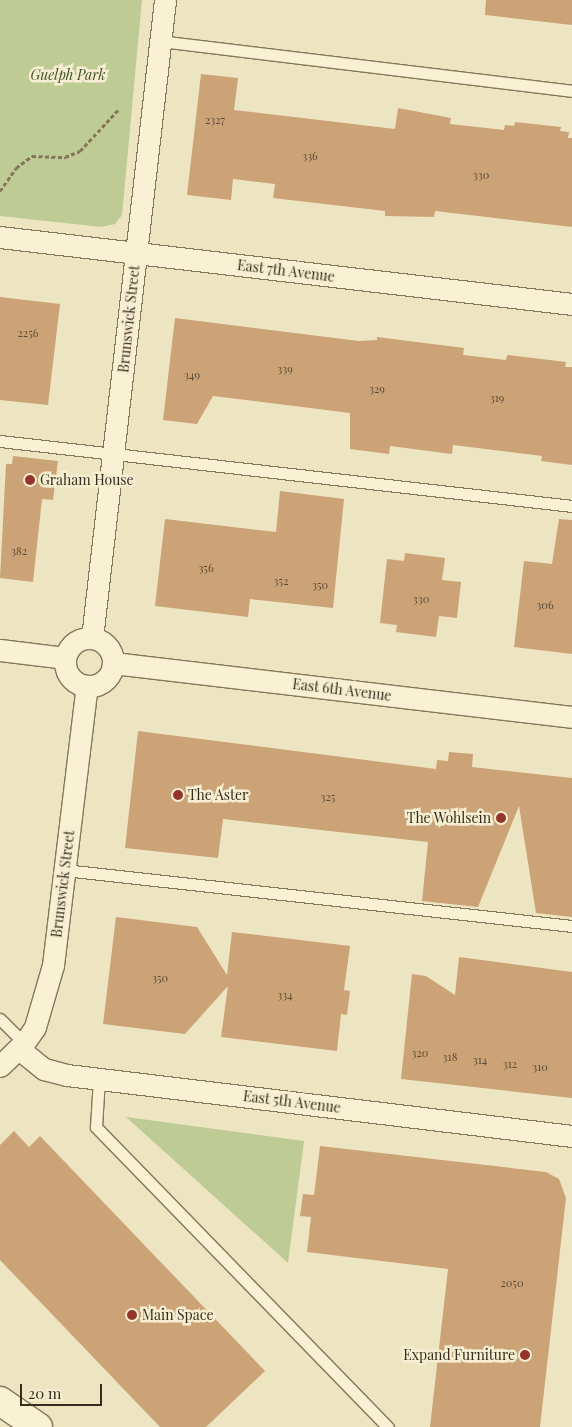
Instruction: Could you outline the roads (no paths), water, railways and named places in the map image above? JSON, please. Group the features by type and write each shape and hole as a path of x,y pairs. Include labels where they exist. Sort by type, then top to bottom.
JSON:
{"main road":[{"path":"0,1401 38,1427"}],"street":[{"name":"Brunswick Street","path":"92,638 165,0"},
{"name":"East 7th Avenue","path":"0,238 572,304"},
{"path":"92,638 105,644 113,663 102,682 88,686 68,674 65,658 72,645 92,638"},
{"path":"0,650 65,658"},
{"name":"East 6th Avenue","path":"113,663 572,717"},
{"name":"Brunswick Street","path":"0,1066 22,1046 44,1001 53,965 88,686"},
{"name":"East 5th Avenue","path":"22,1046 44,1069 99,1078 572,1136"}],"lane":[{"path":"160,41 572,91"},
{"path":"0,441 572,506"},
{"path":"64,870 572,926"},
{"path":"0,1019 22,1046"},
{"path":"99,1078 94,1116 96,1127 388,1427"}],"place":[{"name":"Graham House","path":"30,480"},
{"name":"The Aster","path":"178,795"},
{"name":"The Wohlsein","path":"501,818"},
{"name":"Main Space","path":"132,1315"},
{"name":"Expand Furniture","path":"525,1355"}],"park label":[{"name":"Guelph Park","path":"68,75"}]}
